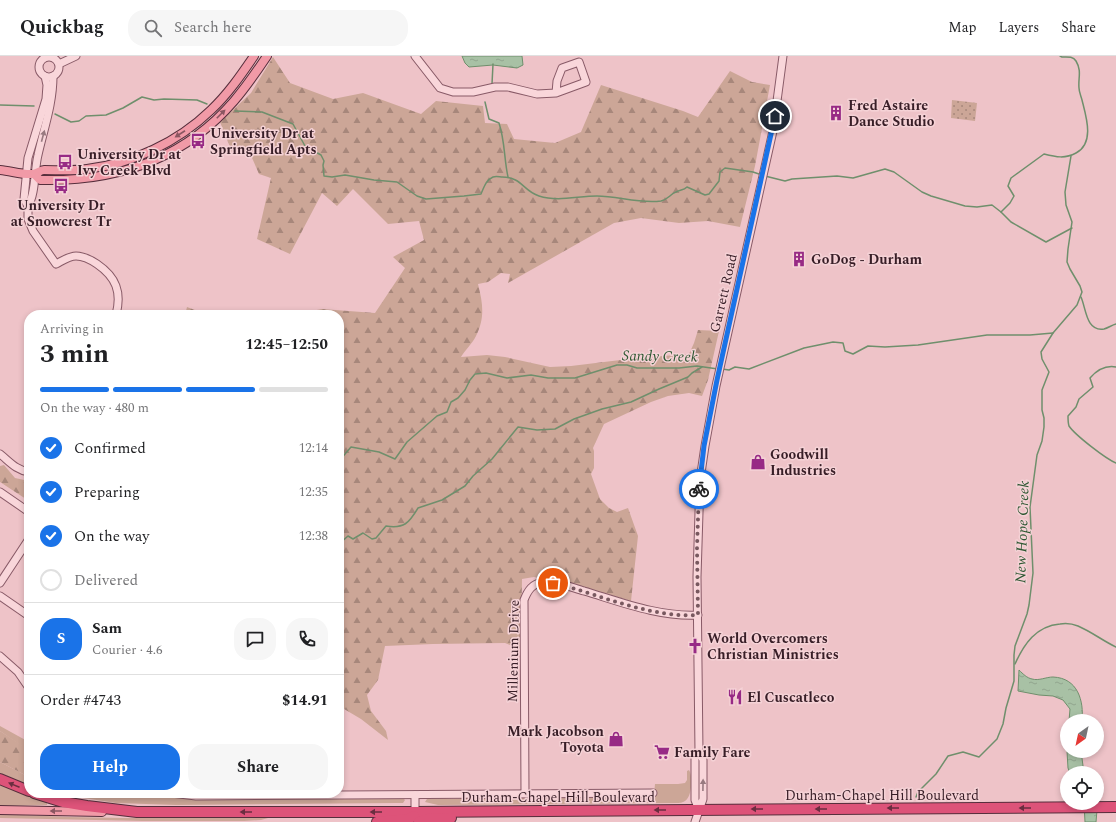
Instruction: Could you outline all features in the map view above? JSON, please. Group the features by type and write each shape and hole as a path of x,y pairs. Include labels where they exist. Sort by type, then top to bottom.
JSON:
{"highway":[{"path":"0,779 24,789"},
{"path":"51,798 117,811 137,812"},
{"name":"Durham-Chapel Hill Boulevard","path":"137,812 414,812 1116,807"},
{"path":"419,822 427,819 515,811"},
{"path":"377,822 410,818 414,815 414,812"}],"main road":[{"path":"30,174 42,170 70,171 107,166 140,155 167,142 186,131 211,110 231,88 254,56"},
{"path":"0,170 30,174 40,180 68,180 93,178 123,172 141,166 168,153 194,137 214,121 234,101 267,56"},
{"name":"Durham-Chapel Hill Boulevard","path":"0,810 137,812"}],"street":[{"path":"45,76 53,76 58,72 59,64 51,56 41,58 39,70 45,76 47,85 46,99 28,158 32,199 28,206 28,219 33,231 56,264 67,258 77,256 93,261 110,275 116,284 118,295 117,310"},
{"path":"59,64 76,56"},
{"path":"415,56 440,88 453,92 473,92 495,87 537,94 556,93 586,82 579,62 562,68 557,81 556,93"},
{"name":"Garrett Road","path":"699,810 695,800 695,758 700,752 697,556 699,487 704,446 717,380 775,116 783,56"},
{"path":"30,174 53,96 53,76"},
{"path":"0,454 15,468 24,471"},
{"path":"0,492 24,509"},
{"path":"0,583 24,547"},
{"name":"Millenium Drive","path":"525,793 524,600 527,591 532,586 544,582 562,585 656,613 686,616 698,615"},
{"path":"0,596 24,613"},
{"path":"0,656 18,672 24,681"},
{"path":"344,795 653,793"},
{"path":"414,812 415,795"},
{"path":"695,822 699,810"}],"green space":[{"path":"273,57 290,83 333,99 363,93 421,114 436,101 483,106 485,123 507,124 514,139 555,143 581,132 601,85 698,117 730,71 752,82 770,85 755,166 740,227 708,221 679,223 641,218 614,223 508,283 510,274 501,273 488,282 478,284 482,304 481,323 474,339 461,357 487,355 505,357 550,367 571,366 637,358 689,354 698,330 719,331 708,380 702,396 689,393 668,396 651,402 604,424 593,448 594,468 591,474 600,499 609,508 617,512 628,508 638,536 631,601 565,582 534,577 522,579 521,649 505,643 385,646 378,680 367,695 371,711 386,731 388,740 361,719 344,709 344,311 375,313 405,268 393,257 424,240 419,221 388,224 353,189 337,206 322,193 290,254 257,239 271,178 259,174 249,151 232,152 220,122 251,93"},
{"path":"952,100 977,103 975,121 951,118"},
{"path":"187,307 195,310 186,310"},
{"path":"4,465 15,478 24,480 24,498 0,482 0,466"},
{"path":"0,726 24,739 24,748 0,731"},
{"path":"0,731 24,747 24,774 0,762"},
{"path":"0,762 24,774 24,784 0,774"},
{"path":"689,770 691,781 689,795 685,801 679,803 438,805 425,802 427,799 438,797 452,799 477,797 557,796 629,798 651,796 654,795 655,784 685,783 687,780 687,771"},
{"path":"0,785 24,794 24,798 35,798 47,803 47,805 0,806"},
{"path":"402,797 405,800 403,803 176,805 116,803 84,798 385,799"},
{"path":"0,814 127,818 268,818 244,821 143,821 0,818"}],"water":[{"path":"462,56 522,56 523,65 517,68 493,65 469,67 465,63"},
{"path":"1019,670 1027,677 1037,680 1053,677 1062,678 1074,686 1078,692 1082,706 1082,714 1070,714 1070,709 1063,700 1053,696 1018,691"},
{"path":"1067,758 1082,758 1083,766 1068,766"},
{"path":"1084,810 1097,810 1096,822 1085,822"}],"waterway":[{"path":"1060,56 1073,58 1079,68 1079,90 1088,129 1086,143 1082,149 1068,156 1056,157 1044,154 1011,178 1008,186 1014,196 1010,203 1001,212 1011,222 1046,242 1072,228"},
{"path":"492,84 493,64"},
{"path":"55,114 71,122 79,121 86,116 106,115 123,108 142,97 154,100 197,100 207,104"},
{"path":"485,102 489,119 499,123 508,177"},
{"path":"0,105 34,106"},
{"path":"235,111 262,112 293,124 305,146 321,155 324,161 324,176 332,177 345,175 397,182 417,196 426,199 481,194 489,180 493,177 497,177 514,179 534,194 546,198 561,199 597,196 653,202 664,200 687,187 705,195 709,194 719,181 720,172 725,168 753,172 762,175"},
{"name":"New Hope Creek","path":"916,797 918,792 936,774 948,756 963,752 979,757 997,739 1003,724 1014,681 1015,646 1027,614 1033,573 1030,507 1037,455 1042,441 1044,427 1042,390 1049,372 1042,359 1041,352 1053,333 1077,305 1082,292 1067,262 1072,222 1066,205 1065,192 1071,156"},
{"path":"765,176 785,181 792,179 837,176 853,178 885,169 894,172 922,192 931,196 965,206 977,207 992,205 1001,212"},
{"path":"1081,297 1090,323 1094,327 1104,329 1116,324"},
{"name":"Sandy Creek","path":"722,369 729,370 735,367 749,369 804,348 833,342 843,343 845,351 853,354 868,346 885,347 918,345 987,335 1030,335 1053,333"},
{"name":"Sandy Creek","path":"344,455 351,447 379,452 395,459 407,442 437,416 447,412 451,402 458,398 465,390 475,374 486,373 507,378 531,375 548,378 575,378 617,365 627,365 637,368 679,368 697,366 718,369"},
{"path":"344,540 348,536 353,539 363,533 372,539 376,538 386,526 402,526 412,518 418,508 442,500 465,486 473,476 492,459 518,427 537,430 555,429 574,419 602,409 631,402 688,377 702,367"},
{"path":"1116,367 1105,367 1098,370 1090,378 1093,387 1079,399 1076,407 1068,416 1069,426 1072,430 1098,452 1116,463"},
{"path":"1015,664 1022,650 1032,637 1044,628 1052,625 1069,624 1078,626 1116,647"}],"way so far":[{"path":"553,583 656,613 686,616 698,615 696,577 699,489"}],"place":[{"name":"Fred Astaire Dance Studio","path":"836,113"},
{"name":"University Dr at Springfield Apts","path":"198,141"},
{"name":"University Dr at Ivy Creek Blvd","path":"65,162"},
{"name":"University Dr at Snowcrest Tr","path":"61,186"},
{"name":"GoDog - Durham","path":"799,259"},
{"name":"Goodwill Industries","path":"758,462"},
{"name":"World Overcomers Christian Ministries","path":"695,646"},
{"name":"El Cuscatleco","path":"735,697"},
{"name":"Mark Jacobson Toyota","path":"616,739"},
{"name":"Family Fare","path":"662,752"}],"route":[{"path":"699,489 704,446 717,380 775,116"}]}
